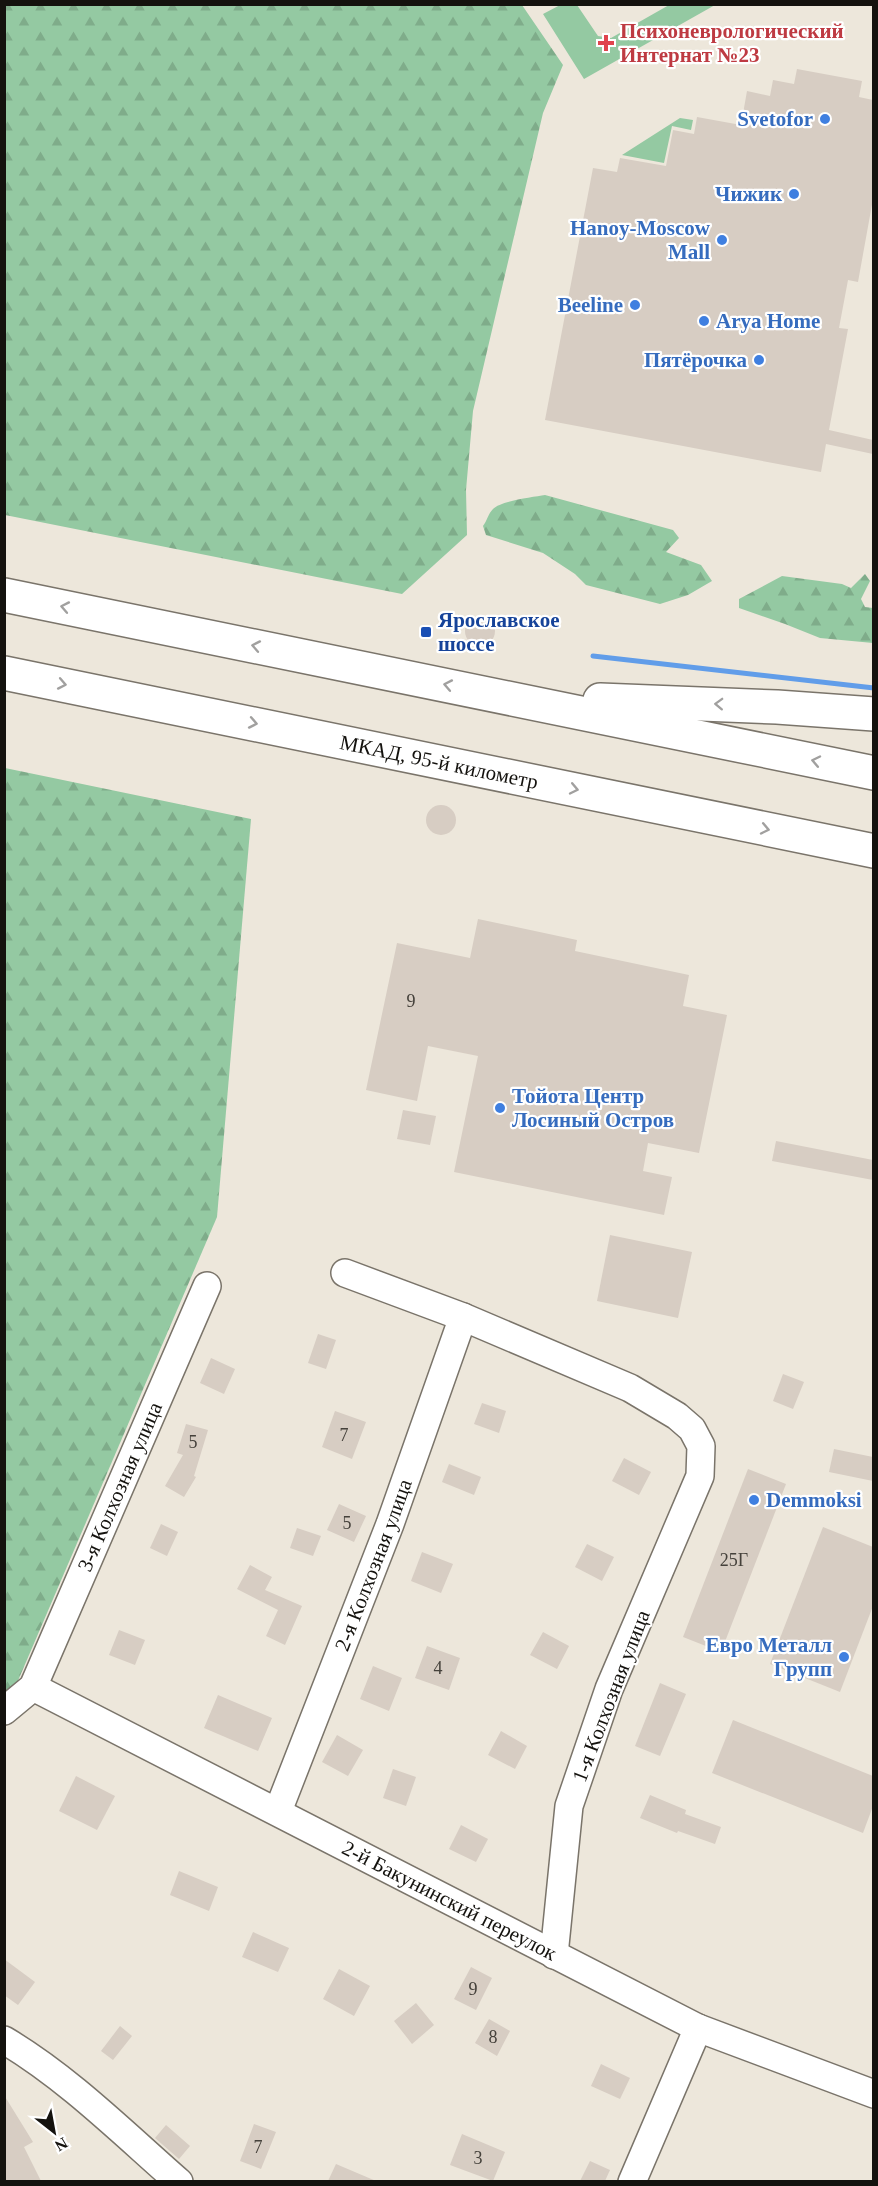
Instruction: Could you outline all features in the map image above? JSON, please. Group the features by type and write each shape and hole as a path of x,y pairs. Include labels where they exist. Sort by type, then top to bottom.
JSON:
{"highway":[{"path":"4,595 873,773"},
{"name":"МКАД, 95-й километр","path":"4,673 871,851"},
{"path":"505,697 777,706 873,714"}],"street":[{"path":"345,1273 463,1317"},
{"name":"3-я Колхозная улица","path":"33,1687 207,1286"},
{"name":"1-я Колхозная улица","path":"463,1317 630,1388 677,1416 693,1429 701,1446 700,1476 609,1689 569,1806 554,1955"},
{"name":"2-я Колхозная улица","path":"278,1811 390,1524 463,1317"},
{"path":"4,1711 33,1687"},
{"name":"2-й Бакунинский переулок","path":"33,1687 698,2028 873,2094"},
{"path":"632,2181 698,2028"},
{"path":"4,2040 30,2055 86,2100 179,2181"}],"green space":[{"name":"Психоневрологический Интернат №23","path":"562,4 577,5 598,36 611,38 669,5 715,5 584,79 543,14"},
{"path":"4,5 522,5 563,65 543,113 473,411 466,490 467,535 402,594 5,515"},
{"path":"680,118 693,120 691,130 672,126 664,163 622,155"},
{"path":"545,495 673,530 679,538 666,552 701,565 712,581 688,595 660,604 586,585 575,574 543,553 486,535 483,526 491,511 497,506"},
{"path":"865,574 870,581 861,599 865,607 873,608 873,643 820,638 739,608 739,599 782,576 842,584 851,588"},
{"path":"5,768 251,819 217,1217 17,1683 5,1694"}],"building":[{"name":"Hanoy-Moscow Mall","path":"797,69 862,81 859,97 873,100 873,199 858,282 848,280 839,328 848,329 829,430 873,440 873,454 826,444 821,472 545,420 593,168 617,172 620,158 666,166 673,130 694,134 697,117 741,125 747,91 770,96 773,80 794,84"},
{"path":"480,616 486,617 494,625 494,637 486,645 480,646 474,645 466,637 465,631 466,625 474,617"},
{"path":"441,805 451,810 456,820 451,830 441,835 431,830 426,820 431,810"},
{"path":"478,919 577,940 575,951 689,975 683,1006 727,1015 699,1153 648,1143 643,1171 672,1177 664,1215 454,1172 478,1056 428,1046 417,1101 366,1090 397,943 470,958"},
{"path":"403,1110 436,1116 430,1145 397,1139"},
{"path":"776,1141 873,1160 873,1180 772,1161"},
{"path":"610,1235 692,1252 678,1318 597,1301"},
{"path":"318,1334 336,1340 326,1369 308,1363"},
{"path":"211,1358 235,1369 224,1394 200,1383"},
{"path":"783,1374 804,1382 793,1409 773,1401"},
{"path":"482,1403 506,1411 499,1433 474,1424"},
{"path":"335,1411 366,1422 352,1459 322,1447"},
{"path":"186,1424 208,1430 194,1476 196,1477 184,1497 165,1486 183,1455 177,1453"},
{"path":"834,1449 873,1457 873,1481 829,1472"},
{"path":"624,1458 651,1472 639,1495 612,1481"},
{"path":"449,1464 481,1477 474,1495 442,1482"},
{"path":"748,1469 786,1484 721,1652 683,1637"},
{"path":"339,1504 366,1516 354,1542 327,1530"},
{"path":"161,1524 178,1532 167,1556 150,1548"},
{"path":"823,1527 873,1547 873,1606 840,1692 770,1664"},
{"path":"297,1528 321,1536 313,1556 290,1548"},
{"path":"587,1544 614,1557 602,1581 575,1567"},
{"path":"422,1552 453,1564 441,1593 411,1581"},
{"path":"250,1565 272,1577 265,1590 302,1606 285,1645 266,1636 278,1610 237,1589"},
{"path":"119,1630 145,1640 135,1665 109,1655"},
{"path":"543,1632 569,1646 557,1669 530,1655"},
{"path":"427,1646 460,1658 449,1690 415,1678"},
{"path":"373,1666 402,1678 389,1711 360,1699"},
{"path":"660,1683 686,1694 660,1756 635,1746"},
{"path":"218,1695 272,1718 258,1751 204,1728"},
{"path":"733,1720 873,1776 873,1806 863,1833 712,1773"},
{"path":"501,1731 527,1746 515,1769 488,1755"},
{"path":"337,1735 363,1750 348,1776 322,1762"},
{"path":"393,1769 416,1777 406,1806 383,1798"},
{"path":"76,1776 115,1796 97,1830 59,1811"},
{"path":"650,1795 686,1810 685,1814 721,1827 715,1844 678,1831 677,1833 640,1818"},
{"path":"461,1825 488,1839 476,1862 449,1849"},
{"path":"179,1871 218,1887 209,1911 170,1895"},
{"path":"253,1932 289,1948 278,1972 242,1957"},
{"path":"4,1959 35,1982 18,2005 4,1995"},
{"path":"471,1967 492,1978 476,2010 454,1999"},
{"path":"339,1969 370,1986 354,2016 323,1999"},
{"path":"416,2003 434,2025 412,2044 394,2021"},
{"path":"489,2019 510,2031 497,2056 475,2043"},
{"path":"120,2026 132,2036 113,2060 101,2051"},
{"path":"601,2064 630,2078 620,2099 591,2086"},
{"path":"4,2095 33,2142 24,2147 41,2181 4,2181"},
{"path":"254,2124 276,2132 261,2169 240,2161"},
{"path":"166,2125 190,2146 179,2159 155,2138"},
{"path":"462,2134 505,2152 493,2181 450,2165"},
{"path":"590,2161 610,2170 605,2181 580,2181"},
{"path":"336,2164 376,2181 328,2181"}],"waterway":[{"path":"593,656 874,688"}],"place":[{"name":"Психоневрологический Интернат №23","path":"606,43"},
{"name":"Svetofor","path":"825,119"},
{"name":"Чижик","path":"794,194"},
{"name":"Hanoy-Moscow Mall","path":"722,240"},
{"name":"Beeline","path":"635,305"},
{"name":"Arya Home","path":"704,321"},
{"name":"Пятёрочка","path":"759,360"},
{"name":"Ярославское шоссе","path":"426,632"},
{"name":"Тойота Центр Лосиный Остров","path":"500,1108"},
{"name":"Demmoksi","path":"754,1500"},
{"name":"Евро Металл Групп","path":"844,1657"}]}
